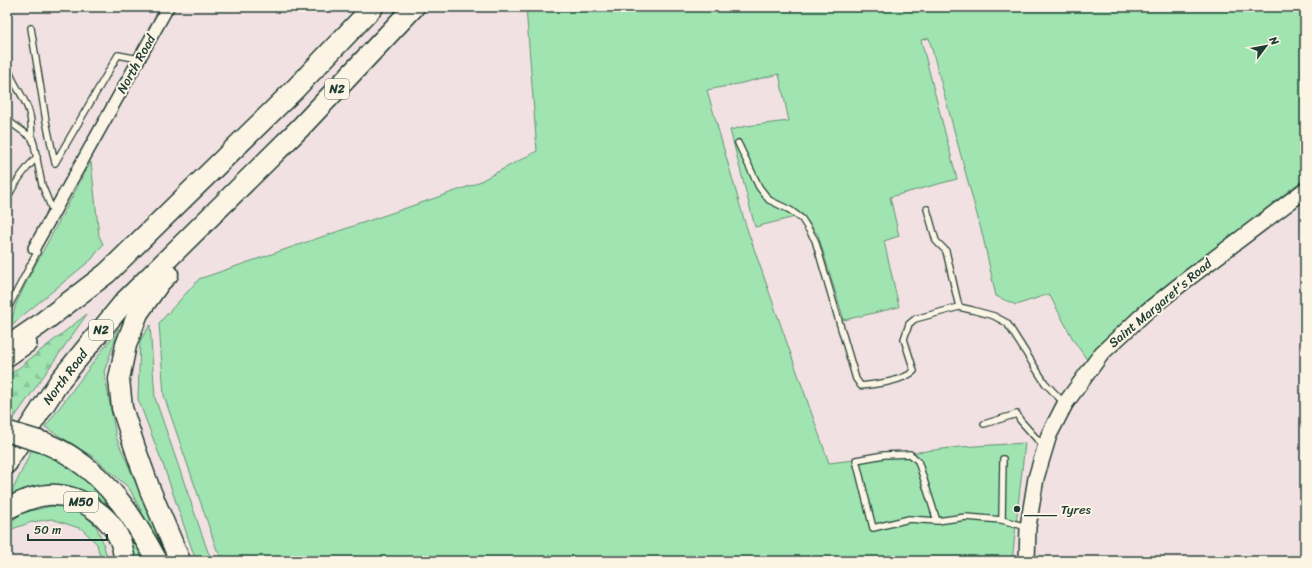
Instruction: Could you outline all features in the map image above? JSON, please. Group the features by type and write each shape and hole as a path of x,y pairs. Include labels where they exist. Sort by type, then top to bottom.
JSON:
{"highway":[{"name":"N2","path":"107,273 294,90 373,7"},
{"name":"N2","path":"300,128 414,7"},
{"path":"180,561 150,490 122,408 118,379 126,345 138,313 160,282 246,192 300,128"},
{"name":"North Road","path":"7,463 61,379 125,301 300,128"},
{"path":"7,347 39,325 107,273"},
{"name":"M50","path":"8,432 45,443 72,457 96,475 120,500 157,561"},
{"name":"M50","path":"7,509 28,499 48,495 68,497 83,503 100,513 114,530 122,545 125,561"}],"main road":[{"name":"Saint Margaret's Road","path":"1027,561 1028,527 1036,478 1048,435 1065,404 1102,352 1136,320 1191,275 1305,190"},
{"path":"7,359 48,331 107,273"}],"street":[{"name":"North Road","path":"34,248 168,7"}],"lane":[{"path":"31,28 46,121 56,163 118,55 139,59"},
{"path":"7,60 9,71 24,98 30,114 32,138 42,185 53,212"},
{"path":"7,120 32,138"},
{"path":"738,143 759,187 769,200 790,210 802,219 815,240 856,379 861,386 874,385 908,376 914,371 904,339 909,324 915,319 959,307 994,316 1007,323 1045,383 1065,404"},
{"path":"7,198 12,188 27,167 37,157"},
{"path":"927,209 936,240 946,251 959,307"},
{"path":"8,308 37,252 34,248"},
{"path":"984,424 1017,414 1020,420 1045,448"},
{"path":"937,521 918,461 910,454 884,455 856,460 873,528 909,519 937,521 966,517 1002,520 1028,527"},
{"path":"1002,520 1003,458"}],"green space":[{"path":"526,7 1305,7 1305,178 1136,310 1090,364 1074,341 1049,294 1016,305 996,296 983,237 929,38 921,40 957,179 890,197 899,236 884,241 899,307 844,320 818,235 803,215 755,227 730,130 746,126 789,121 779,74 707,90 745,223 829,463 959,447 1025,443 1012,561 224,561 217,550 164,396 159,323 199,279 473,185 537,151"},
{"path":"91,162 99,236 103,244 92,259 10,326 16,304 30,275"},
{"path":"87,314 12,421 7,421 7,377"},
{"path":"150,325 155,398 208,552 214,561 196,561 164,467 138,399 140,341"},
{"path":"119,328 104,372 116,437 170,561 168,561 129,488 95,458 45,427"},
{"path":"33,447 66,459 98,485 149,561 130,561 97,501 49,484 27,493 9,498"},
{"path":"51,506 76,508 96,526 103,542 108,561 101,561 97,544 82,529 52,519 32,522 12,529 7,525 22,513"}],"place":[{"name":"_____ Tyres","path":"1017,509"}]}
